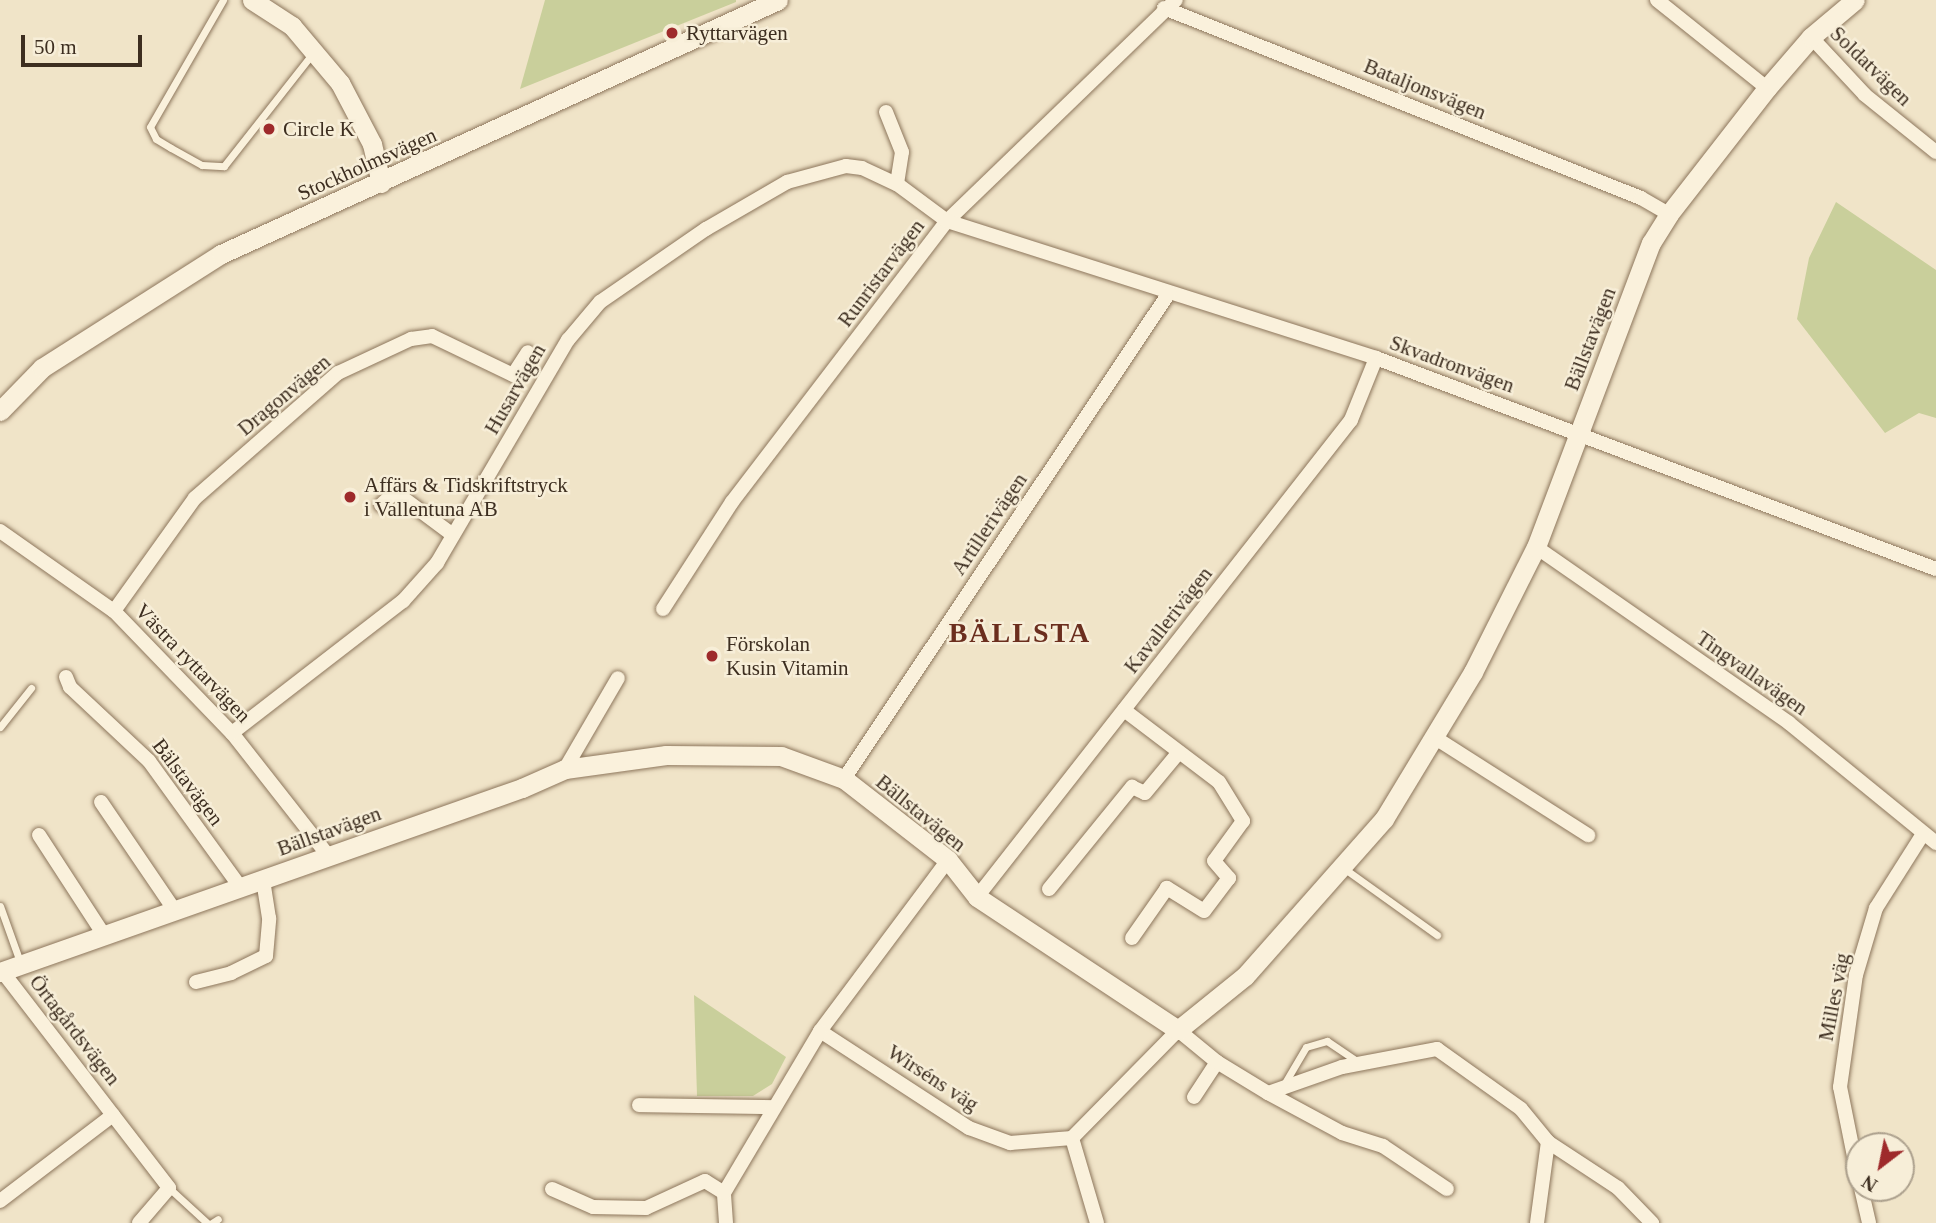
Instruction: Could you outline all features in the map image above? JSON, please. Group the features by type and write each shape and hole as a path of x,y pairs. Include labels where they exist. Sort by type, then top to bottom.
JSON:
{"street":[{"path":"252,0 292,26 340,83 372,144 380,183"},
{"name":"Stockholmsvägen","path":"0,411 42,368 139,302 221,254 778,0"},
{"path":"1657,0 1767,88"},
{"name":"Bällstavägen","path":"8,969 242,888 327,854 522,788 565,769 666,755 781,756 844,779 948,860 977,897 1178,1030 1245,976 1384,819 1473,672 1536,547 1651,243 1669,214 1767,88 1811,37 1855,0"},
{"name":"Bataljonsvägen","path":"1170,4 1641,198 1669,214"},
{"name":"Runristarvägen","path":"663,609 732,502 947,221 1170,4"},
{"name":"Soldatvägen","path":"1811,37 1865,95 1936,152"},
{"path":"886,112 902,152 897,184"},
{"name":"Husarvägen","path":"232,733 403,601 436,563 568,340 600,302 706,229 787,182 846,166 862,168 897,184 947,221"},
{"name":"Skvadronvägen","path":"947,221 1376,358 1936,569"},
{"name":"Artillerivägen","path":"844,779 1170,293"},
{"name":"Dragonvägen","path":"114,611 195,498 338,373 411,339 432,336 513,375 528,352"},
{"name":"Kavallerivägen","path":"977,897 1351,420 1376,358"},
{"path":"381,505 395,492 453,535"},
{"name":"Västra ryttarvägen","path":"0,531 114,611 232,733 327,854"},
{"name":"Tingvallavägen","path":"1536,547 1789,723 1936,843"},
{"name":"Bälstavägen","path":"66,677 70,687 149,761 242,888"},
{"path":"565,769 618,678"},
{"path":"1124,710 1219,782 1243,821 1214,861 1229,878 1204,911 1167,888 1132,938"},
{"path":"1434,737 1588,835"},
{"path":"1049,890 1132,787 1145,793 1180,752"},
{"path":"101,803 176,911"},
{"name":"Milles väg","path":"1849,1132 1839,1087 1856,975 1876,908 1923,834"},
{"path":"39,835 104,935"},
{"path":"726,1223 724,1193 772,1107 820,1031 948,860"},
{"name":"Bällstavägen","path":"196,982 231,973 266,956 269,918 263,880"},
{"name":"Örtagårdsvägen","path":"8,969 169,1188"},
{"path":"1097,1223 1072,1138 1178,1030 1217,1062 1275,1091 1342,1133 1383,1146 1447,1189"},
{"name":"Wirséns väg","path":"820,1031 969,1128 1010,1143 1072,1138"},
{"path":"1275,1091 1361,1063 1437,1049 1521,1109 1548,1142 1618,1188 1652,1223"},
{"path":"1194,1097 1217,1062"},
{"path":"639,1105 772,1107"},
{"name":"Örtagårdsvägen","path":"0,1201 113,1115"},
{"path":"1536,1223 1548,1142"},
{"path":"552,1189 593,1207 646,1208 705,1181 724,1193"},
{"path":"139,1223 169,1188"},
{"path":"1863,1202 1868,1223"}],"lane":[{"path":"223,0 150,127 156,139 171,148 202,164 224,166 315,51"},
{"path":"0,727 31,688"},
{"path":"1342,867 1437,935"},
{"path":"0,906 8,969"},
{"path":"1275,1091 1306,1047 1327,1041 1361,1063"},
{"path":"169,1188 212,1222"}],"green space":[{"path":"545,0 736,0 736,2 520,89"},
{"path":"1836,202 1936,270 1936,418 1919,413 1885,433 1797,319 1809,258"},
{"path":"694,995 786,1057 772,1084 753,1096 697,1096"}],"place":[{"name":"Ryttarvägen","path":"672,33"},
{"name":"Circle K","path":"269,129"},
{"name":"Affärs & Tidskriftstryck i Vallentuna AB","path":"350,497"},
{"name":"Förskolan Kusin Vitamin","path":"712,656"}],"district":[{"name":"BÄLLSTA","path":"1020,633"}]}
